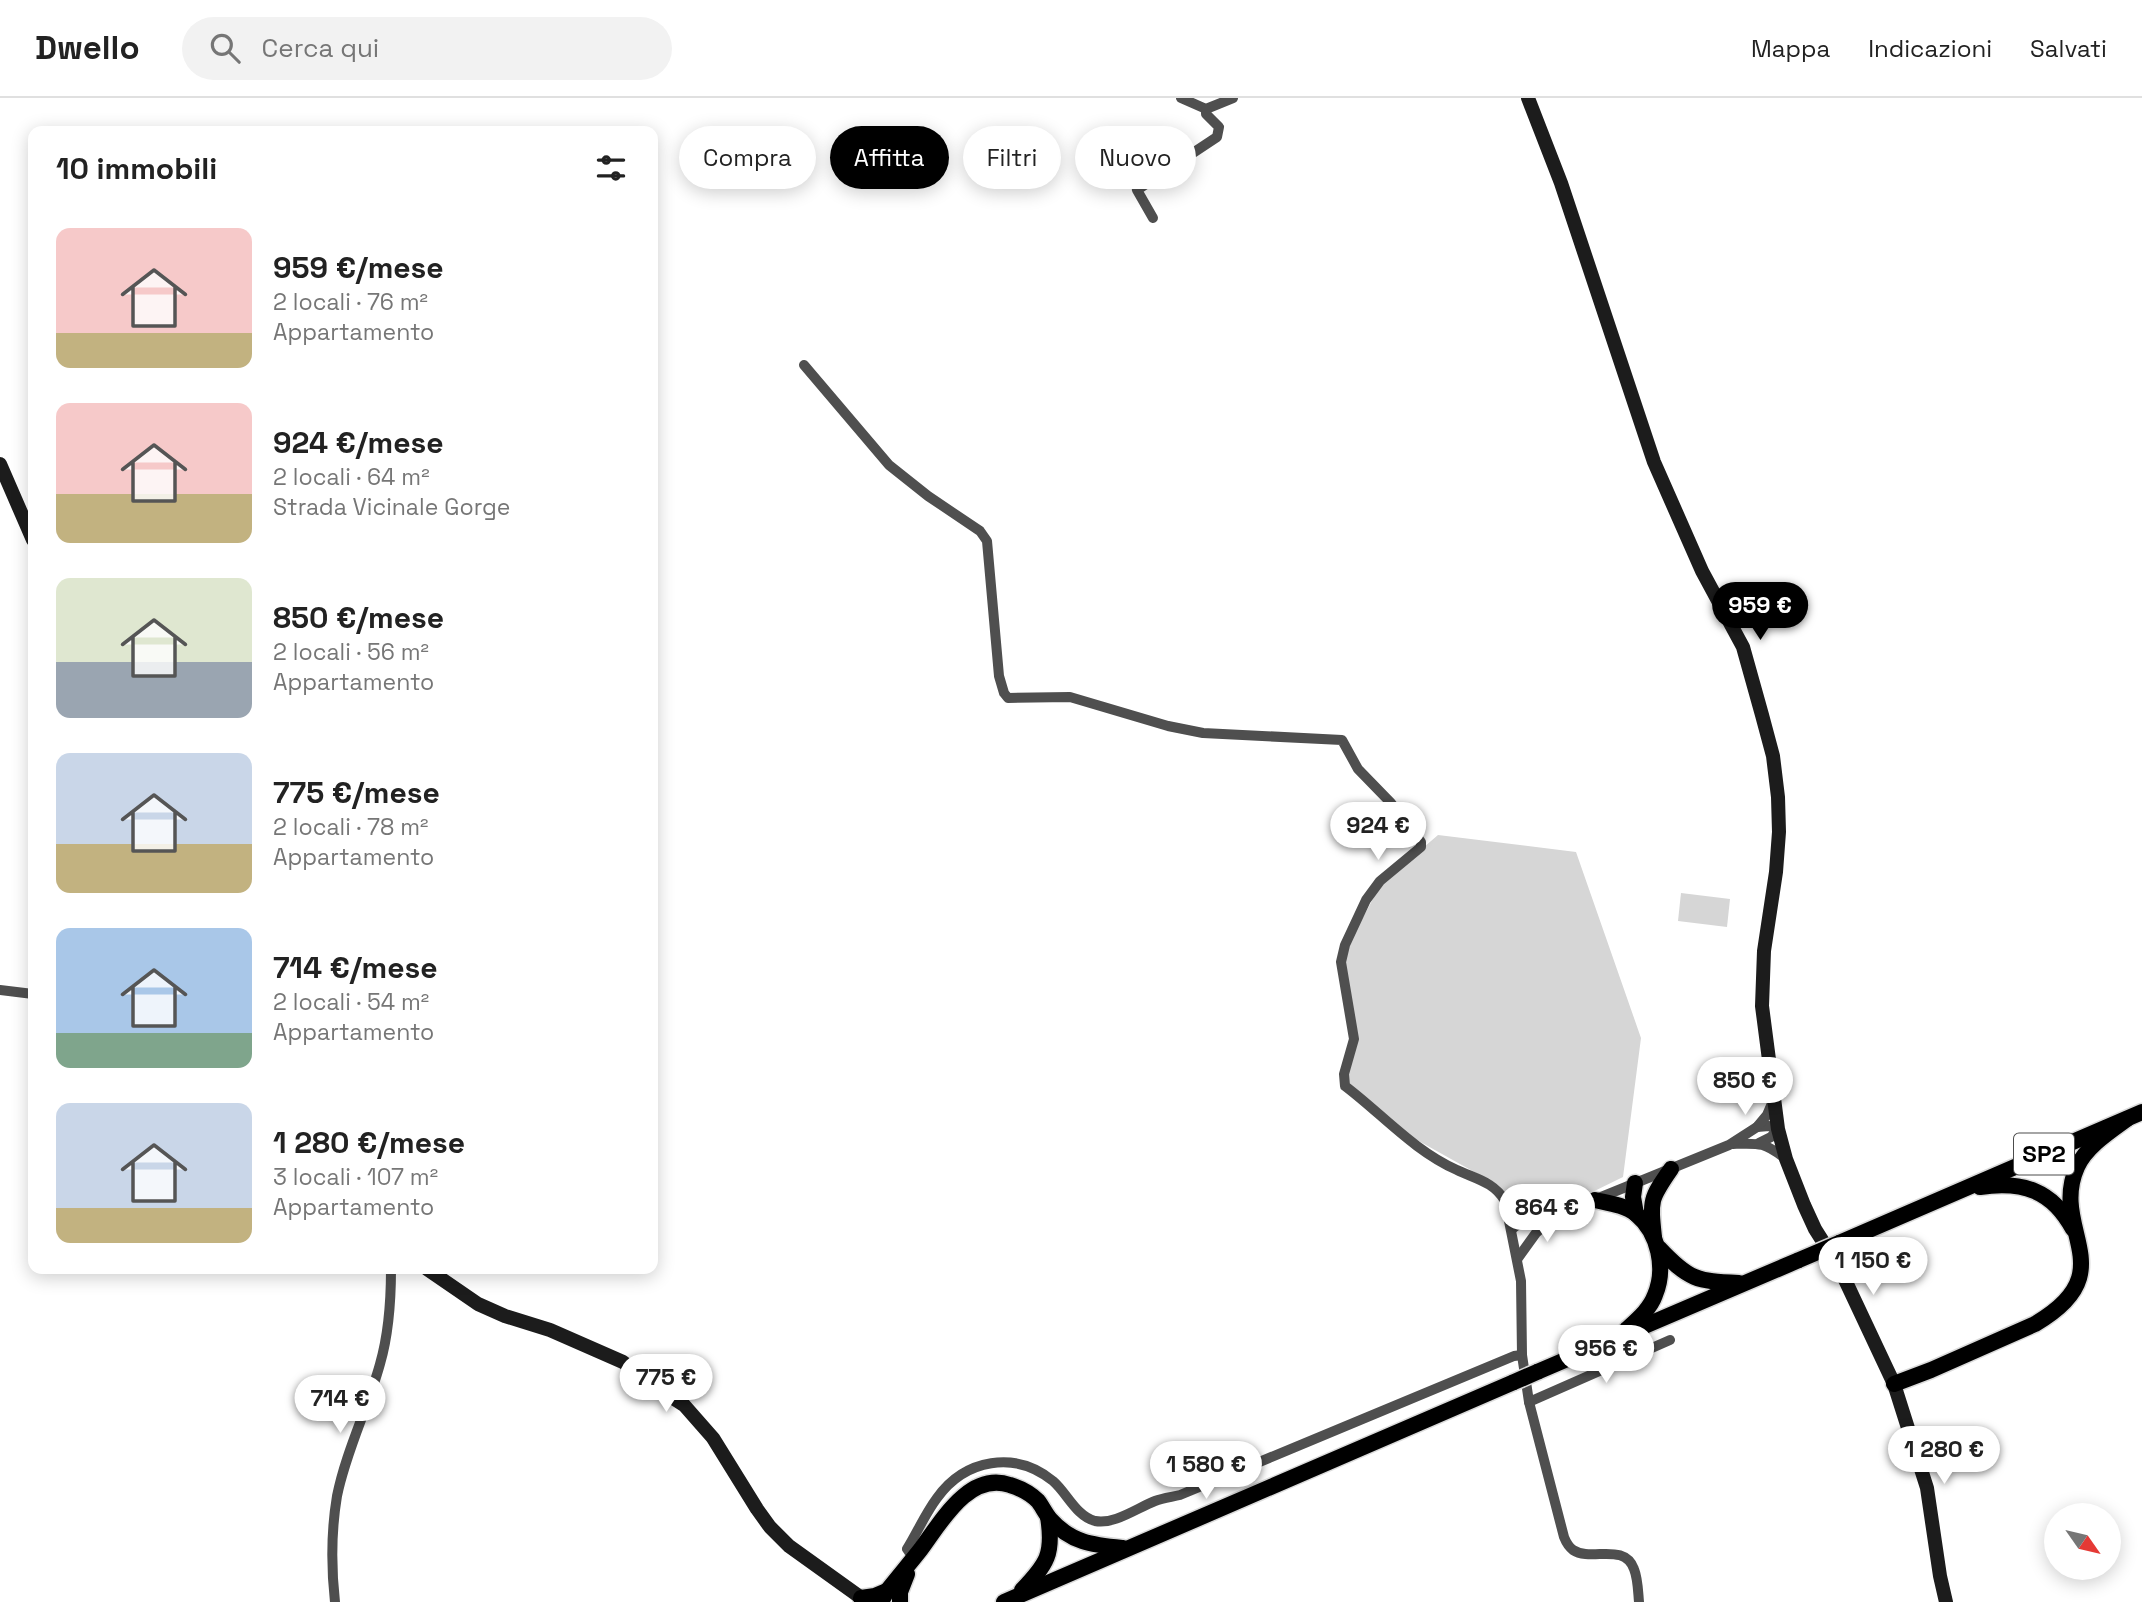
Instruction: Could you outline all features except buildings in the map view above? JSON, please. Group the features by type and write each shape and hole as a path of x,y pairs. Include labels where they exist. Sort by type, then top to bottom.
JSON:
{"main road":[{"path":"1528,98 1561,183 1654,462 1702,570 1743,647 1773,756 1778,797 1776,872 1764,951 1762,1006 1778,1129 1794,1184 1815,1229 1839,1267 1894,1384 1927,1488 1946,1602"},
{"path":"0,464 28,528"},
{"path":"1894,1384 2035,1324 2056,1310 2073,1293 2079,1277 2081,1257 2071,1192 2078,1166 2089,1150 2134,1115"},
{"name":"SP2","path":"1010,1599 2134,1115"},
{"path":"1650,1204 1671,1168"},
{"path":"1617,1338 1645,1312 1655,1297 1661,1278 1650,1204 1644,1191 1635,1183"},
{"path":"1635,1183 1633,1197 1636,1214 1678,1269 1692,1277 1709,1281 1745,1283"},
{"path":"1961,1190 2014,1185 2033,1189 2058,1206 2078,1237"},
{"path":"1594,1200 1619,1206 1636,1214"},
{"path":"434,1274 478,1304 505,1316 550,1330 623,1362 684,1405 713,1438 769,1527 789,1546 864,1600 875,1596 892,1598 914,1559 951,1508 966,1493 982,1484 1004,1483 1021,1489 1037,1500 1048,1517 1071,1535 1089,1545 1125,1549"},
{"path":"1010,1599 1042,1569 1049,1554 1052,1536 1048,1517"}],"street":[{"path":"1181,98 1206,109 1233,98"},
{"path":"1153,218 1137,190 1217,137 1219,127 1206,114 1206,109"},
{"path":"804,365 889,465 928,496 980,531 987,541 999,676 1008,698 1070,697 1168,726 1203,733 1342,740 1358,769 1391,803 1421,842 1421,847 1380,880 1366,900 1345,945 1341,962 1354,1039 1344,1074 1345,1086 1408,1140 1454,1169 1490,1184 1505,1201 1521,1281 1522,1355 1529,1402 1564,1537 1574,1551 1620,1555 1629,1560 1636,1576 1639,1602"},
{"path":"0,990 28,993"},
{"path":"1518,1258 1536,1233 1557,1215 1730,1145 1757,1127 1767,1115 1773,1100"},
{"path":"1730,1145 1759,1143 1771,1137 1778,1129 1769,1126 1757,1127"},
{"path":"1759,1143 1786,1159"},
{"path":"1505,1201 1536,1216"},
{"path":"1511,1229 1536,1216 1557,1215"},
{"path":"1511,1229 1536,1233"},
{"path":"335,1602 331,1542 337,1496 381,1362 390,1316 391,1274"},
{"path":"1529,1402 1670,1340"},
{"path":"914,1559 908,1549 937,1498 956,1478 981,1464 1006,1461 1031,1468 1053,1481 1081,1513 1091,1520 1103,1522 1180,1494 1522,1355"}],"shaded area":[{"path":"1438,835 1576,852 1641,1038 1623,1177 1570,1203 1530,1208 1504,1193 1494,1183 1408,1135 1349,1085 1348,1073 1358,1037 1345,962 1347,947 1381,884"},
{"path":"1681,893 1730,899 1727,927 1678,921"}]}
